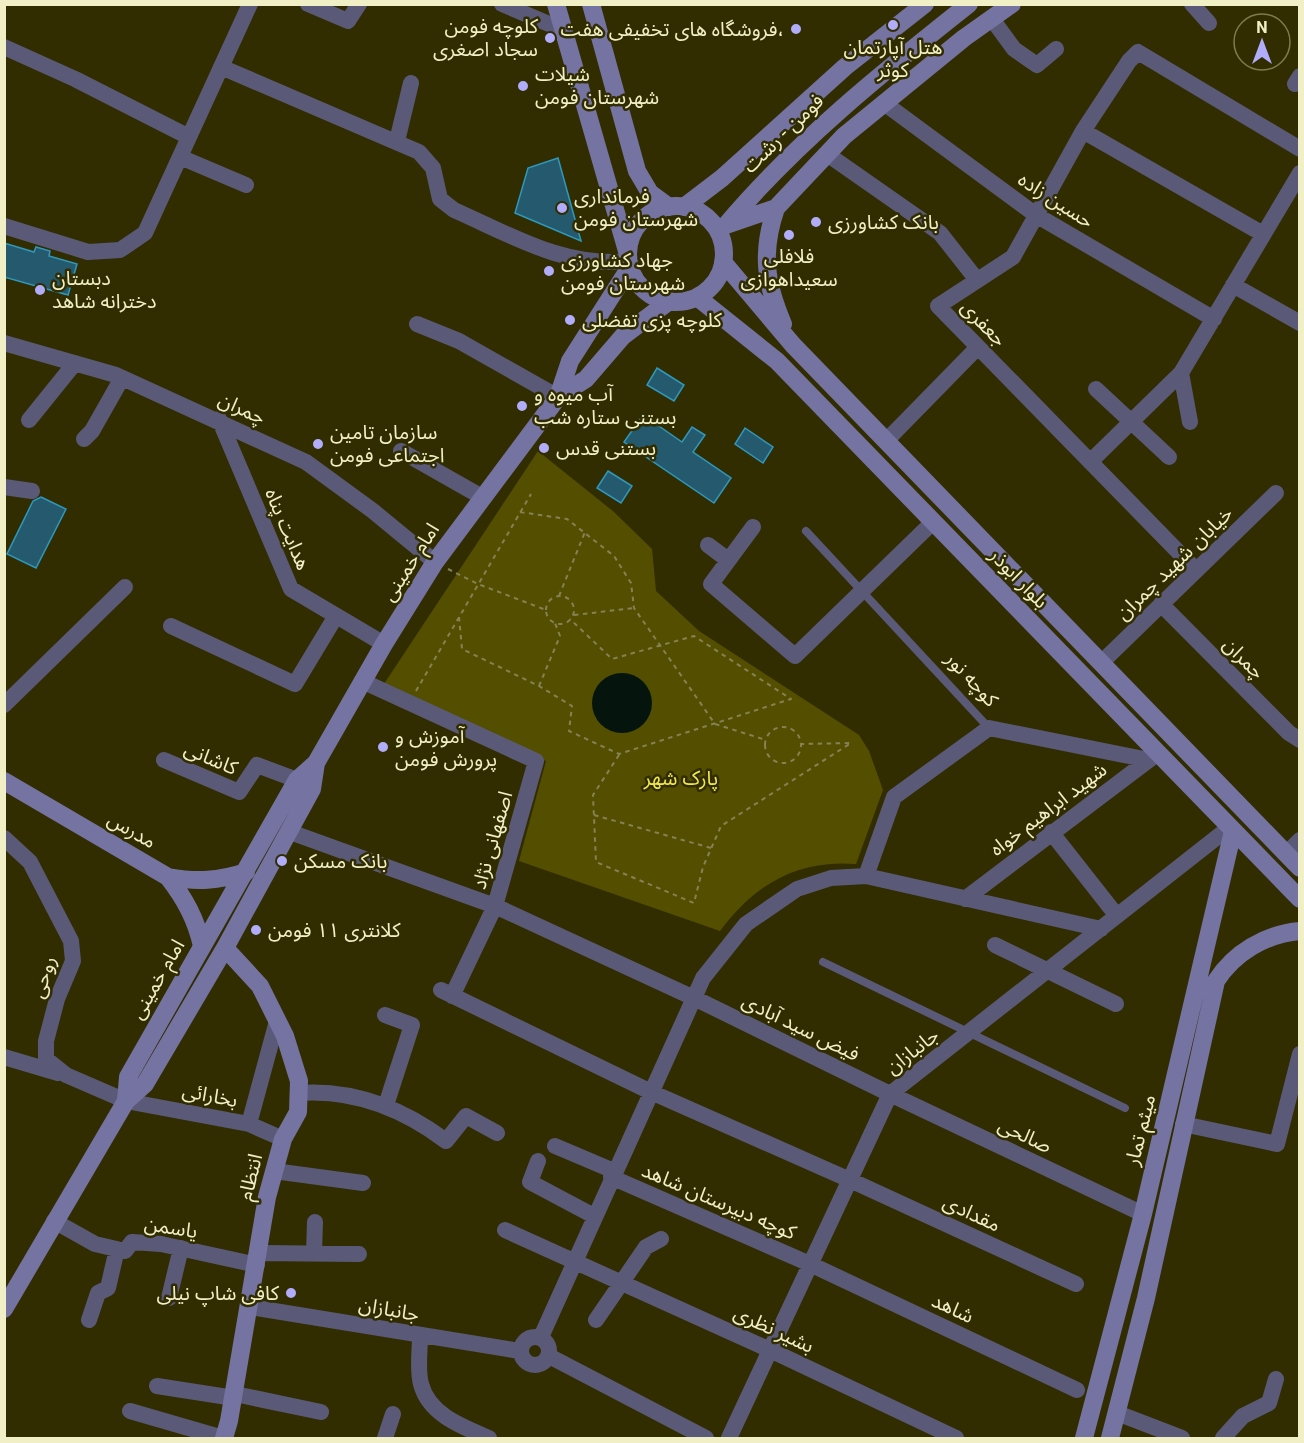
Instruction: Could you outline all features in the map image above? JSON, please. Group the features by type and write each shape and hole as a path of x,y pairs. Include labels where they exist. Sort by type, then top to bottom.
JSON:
{"street":[{"path":"4,225 88,252 120,250 145,233 250,4"},
{"path":"308,4 348,21 360,4"},
{"path":"502,4 563,30"},
{"path":"556,4 629,261 641,288 654,297 668,302 683,302 697,297 709,288 718,276 723,262 722,229"},
{"path":"591,4 637,171 651,193 676,207 704,216 722,229"},
{"path":"629,261 633,232 642,220 654,212 676,207 722,178 844,67 925,4"},
{"name":"فومن - رشت","path":"722,229 772,174 874,79 969,4"},
{"path":"793,345 774,303 766,268 767,234 776,208 827,154 884,104 1012,4"},
{"path":"1192,4 1209,23"},
{"path":"992,19 1014,50 1037,66 1056,50"},
{"path":"4,47 75,79 189,137"},
{"name":"جعفری","path":"1196,570 938,306 1013,257 1083,130 1129,61 1138,52 1299,149"},
{"path":"221,67 419,152 429,161 440,198 454,210 556,256 606,264 629,261"},
{"path":"397,141 411,83"},
{"name":"حسین زاده","path":"884,104 1036,215 1214,319"},
{"path":"1083,130 1263,234"},
{"path":"827,154 940,233 977,280"},
{"path":"180,158 246,185"},
{"path":"1090,462 1133,423 1181,373 1299,173"},
{"path":"722,229 776,208"},
{"name":"امام خمینی","path":"126,1101 128,1077 297,780 316,763 362,681 435,562 558,397 570,361 629,261"},
{"name":"بلوار ابوذر","path":"723,262 793,345 1299,868"},
{"path":"1233,285 1299,323"},
{"name":"بلوار ابوذر","path":"697,297 777,361 1085,678 1153,757 1232,829 1299,899"},
{"name":"امام خمینی","path":"558,397 586,379 623,336 668,302"},
{"path":"417,324 459,341 558,397"},
{"name":"چمران","path":"4,343 122,378 219,419 306,462 373,510 435,562"},
{"path":"886,441 978,347"},
{"path":"29,420 75,363"},
{"path":"1181,373 1190,422"},
{"path":"84,439 92,431 122,378"},
{"path":"1096,389 1169,457"},
{"name":"هدایت پناه","path":"219,419 291,589 384,644"},
{"path":"401,451 482,497"},
{"path":"4,487 32,491"},
{"name":"خیابان شهید چمران","path":"1101,663 1275,493"},
{"path":"753,527 711,584 795,656 933,522"},
{"path":"708,545 728,560"},
{"path":"4,705 125,587"},
{"name":"چمران","path":"1161,604 1299,740"},
{"path":"171,626 295,684 336,616"},
{"path":"1085,678 1101,663"},
{"name":"اصفهانی نژاد","path":"362,681 536,761 495,906"},
{"path":"866,876 894,797 988,728"},
{"name":"کوچه نور","path":"988,728 1153,757"},
{"name":"شهید ابراهیم خواه","path":"965,899 1153,757"},
{"name":"کاشانی","path":"164,760 239,792 257,765 297,780"},
{"name":"امام خمینی","path":"4,1309 126,1101 145,1084 225,948 312,789 316,763"},
{"name":"مدرس","path":"4,781 168,877 195,882 222,880 246,872"},
{"name":"جانبازان","path":"729,1438 890,1094 1232,829"},
{"name":"میثم تمار","path":"1110,1438 1153,1266 1183,1124 1232,829"},
{"name":"اصفهانی نژاد","path":"290,832 495,906 694,998"},
{"path":"1051,832 1117,916"},
{"name":"روحی","path":"4,838 30,862 71,941 73,961 57,999 46,1041 46,1059 66,1075 126,1101"},
{"path":"1286,854 1299,840"},
{"path":"541,1337 572,1262 703,978 746,924 797,889 831,879 866,876 1101,929"},
{"path":"168,877 185,898 197,922 202,946"},
{"name":"مقدادی","path":"495,906 447,993 651,1092 1076,1284"},
{"name":"میثم تمار","path":"1084,1438 1130,1260 1208,978 1242,951 1283,932 1299,931"},
{"path":"995,945 1046,972 1116,1004"},
{"name":"انتظام","path":"224,1438 250,1307 267,1197 283,1139 298,1112 299,1093 299,1081 277,1021 260,986 225,948"},
{"name":"فیض سید آبادی","path":"694,998 890,1094"},
{"path":"385,1015 412,1025 386,1105"},
{"path":"249,1124 277,1021"},
{"path":"1183,1124 1277,1144 1299,1054"},
{"path":"4,1057 66,1075"},
{"path":"299,1093 323,1091 386,1105 426,1126 446,1141 466,1116 497,1133"},
{"name":"صالحی","path":"890,1094 1143,1214"},
{"name":"بخارائی","path":"126,1101 249,1124 283,1139"},
{"name":"کوچه دبیرستان شاهد","path":"555,1146 810,1264"},
{"path":"538,1161 530,1182 594,1216"},
{"path":"274,1170 363,1183"},
{"path":"54,1221 95,1244 117,1249 108,1288 98,1293 89,1320"},
{"path":"314,1253 315,1222"},
{"name":"بشیر نظری","path":"505,1230 770,1350 956,1438"},
{"path":"596,1320 646,1247 661,1239"},
{"name":"یاسمن","path":"117,1249 125,1251 132,1242 161,1244 258,1259 314,1253 359,1254"},
{"path":"169,1298 181,1248"},
{"path":"1130,1260 1153,1266"},
{"name":"شاهد","path":"810,1264 1077,1390"},
{"name":"جانبازان","path":"250,1307 520,1351"},
{"path":"420,1336 420,1383 428,1400 451,1422 489,1438"},
{"path":"531,1337 541,1337 547,1342 549,1356 542,1364 532,1366 524,1361 520,1351 523,1342 531,1337"},
{"path":"549,1356 686,1434 706,1438"},
{"path":"1223,1438 1243,1416 1269,1403 1276,1379"},
{"path":"157,1386 234,1396 321,1412"},
{"path":"130,1411 224,1438"},
{"path":"1117,1413 1182,1438"},
{"path":"385,1438 393,1414"}],"lane":[{"name":"کوچه نور","path":"806,531 988,728"},
{"path":"824,962 1125,1108"}],"path":[{"path":"409,702 531,494"},
{"path":"520,512 567,519 614,556 631,583 634,608 715,724 766,740"},
{"path":"559,596 585,532"},
{"path":"435,562 478,584 546,610 560,636 539,686"},
{"path":"546,610 550,600 559,596 570,599 574,609 573,615 570,619 555,623"},
{"path":"573,615 634,608"},
{"path":"459,617 462,649 539,686 572,706 569,731 619,754"},
{"path":"570,619 612,659 694,636 791,699 619,754 593,795 596,862 694,903 702,867 721,826 851,743 800,744"},
{"path":"788,728 799,737 800,744 795,758 783,763 771,758 767,753 766,740 774,729 788,728"},
{"path":"594,815 711,848"}],"green space":[{"name":"پارک شهر","path":"538,451 614,512 652,549 656,591 699,631 859,735 869,751 883,790 856,864 815,866 779,878 747,900 720,931 519,861 546,761 438,712 384,684"}],"shaded area":[{"path":"616,673 628,673 639,678 647,686 652,703 650,715 639,728 628,733 616,733 605,728 597,720 592,709 592,697 597,686 605,678"}],"building":[{"path":"558,158 581,241 515,213 528,168"},
{"path":"4,243 34,252 36,247 50,251 49,256 77,264 68,295 4,277"},
{"path":"657,368 684,385 674,401 647,385"},
{"path":"643,415 682,442 692,427 705,435 693,452 731,478 714,503 624,442"},
{"path":"745,428 773,447 763,463 735,444"},
{"path":"608,471 632,486 621,503 597,488"},
{"path":"41,497 66,509 36,568 7,554 33,501"}],"place":[{"name":"هتل آپارتمان کوثر","path":"893,25"},
{"name":"فروشگاه های تخفیفی هفت،","path":"796,29"},
{"name":"کلوچه فومن سجاد اصغری","path":"550,38"},
{"name":"شیلات شهرستان فومن","path":"523,86"},
{"name":"فرمانداری شهرستان فومن","path":"562,208"},
{"name":"بانک کشاورزی","path":"816,222"},
{"name":"فلافلی سعیداهوازی","path":"789,235"},
{"name":"جهاد کشاورزی شهرستان فومن","path":"549,271"},
{"name":"دبستان دخترانه شاهد","path":"40,290"},
{"name":"کلوچه پزی تفضلی","path":"570,320"},
{"name":"آب میوه و بستنی ستاره شب","path":"522,406"},
{"name":"سازمان تامین اجتماعی فومن","path":"318,444"},
{"name":"بستنی قدس","path":"544,448"},
{"name":"آموزش و پرورش فومن","path":"383,747"},
{"name":"بانک مسکن","path":"282,861"},
{"name":"کلانتری ۱۱ فومن","path":"256,930"},
{"name":"کافی شاپ نیلی","path":"291,1293"}]}
